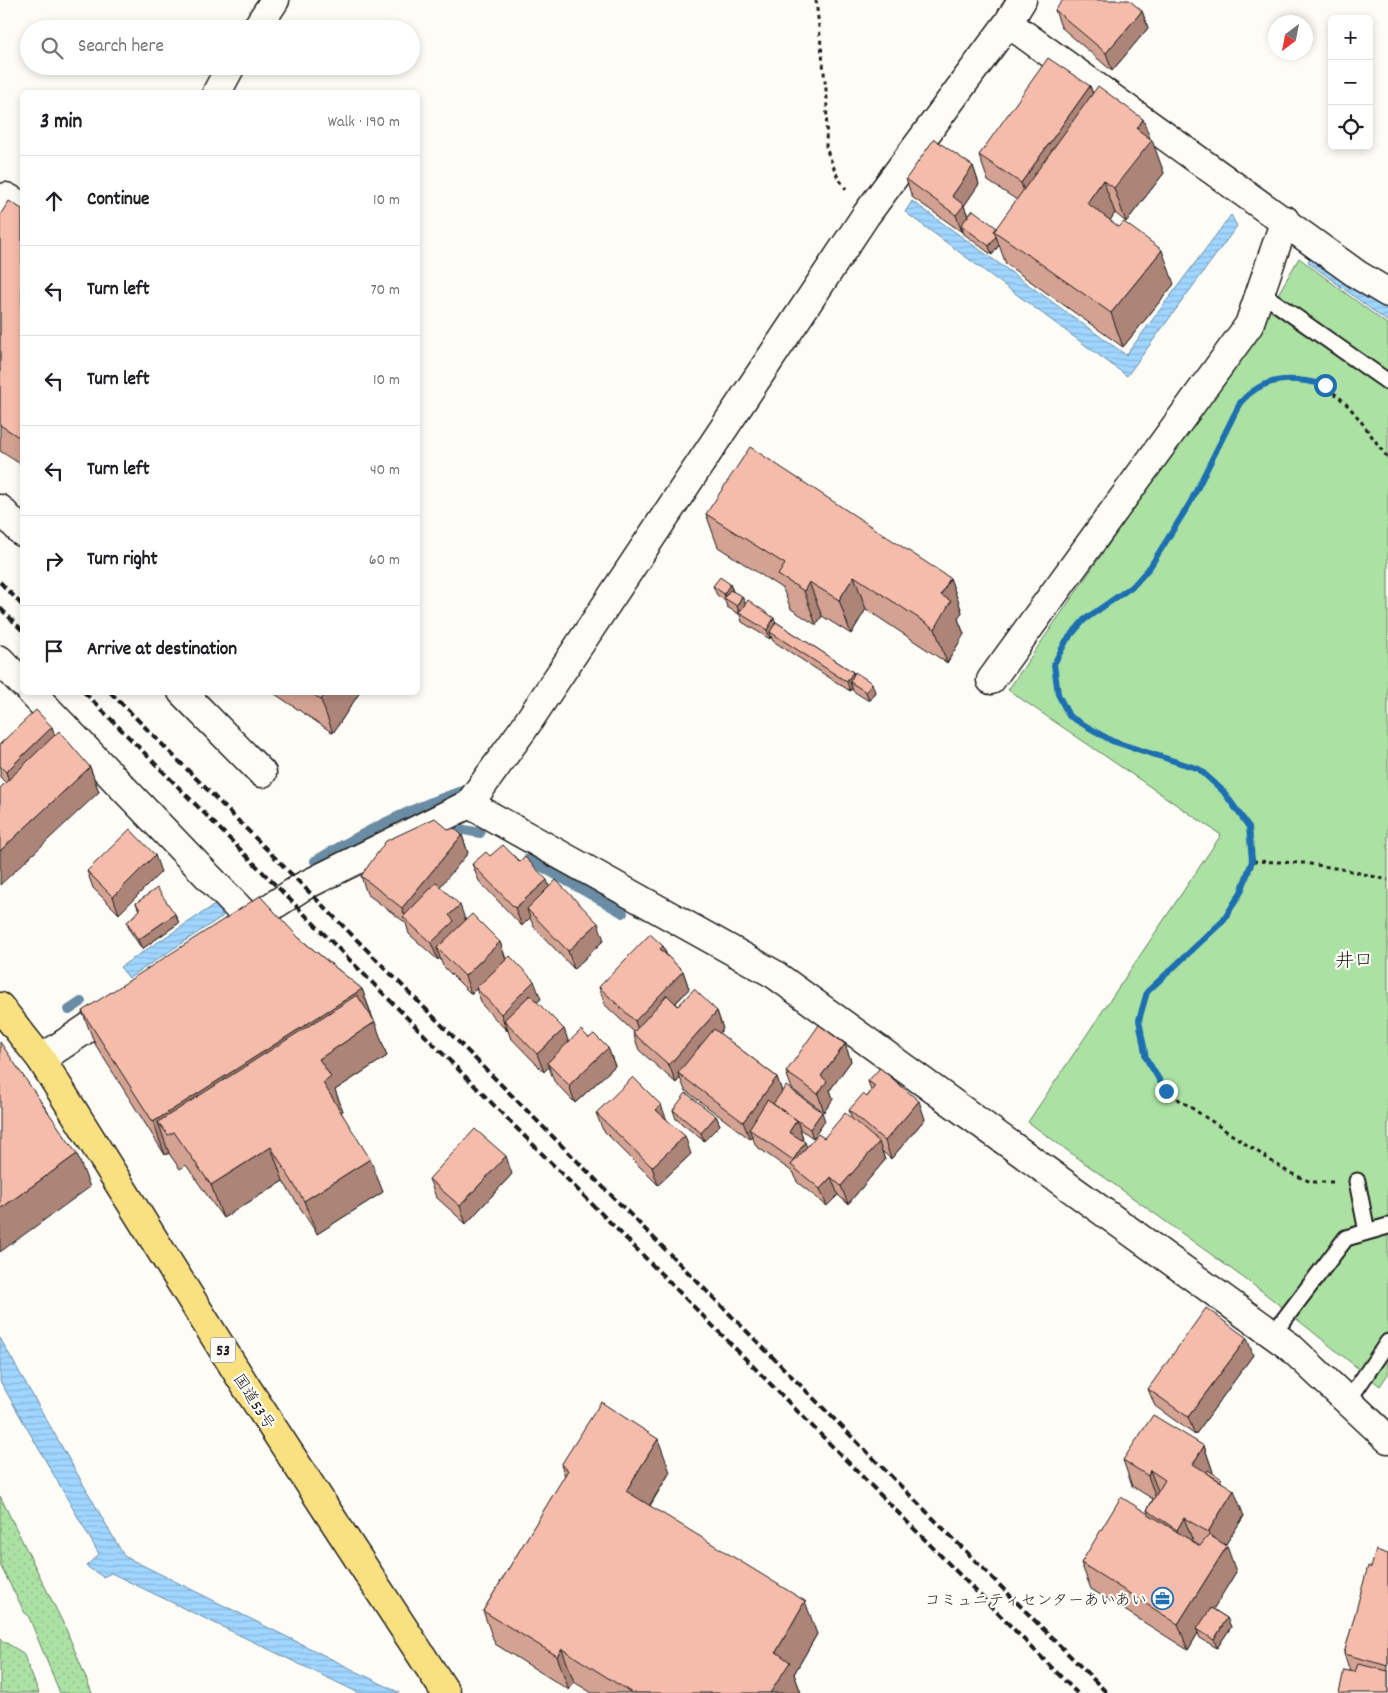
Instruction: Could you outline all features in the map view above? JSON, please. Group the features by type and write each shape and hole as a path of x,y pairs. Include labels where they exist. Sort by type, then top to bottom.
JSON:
{"highway":[{"name":"国道53号","path":"0,1007 41,1059 245,1386 446,1693"}],"street":[{"path":"262,20 276,0"},
{"path":"218,941 302,887 469,804 524,728 866,215 1008,23 1022,0"},
{"path":"1008,23 1285,220 1358,275 1388,293"},
{"path":"218,90 226,75"},
{"path":"0,207 6,197 20,205"},
{"path":"991,680 1249,325 1285,220"},
{"path":"0,509 20,530"},
{"path":"0,660 20,681"},
{"path":"34,695 250,920"},
{"path":"185,695 262,773"},
{"path":"469,804 774,974 1281,1340 1388,1439"},
{"path":"41,1059 138,995"}],"lane":[{"path":"1260,292 1388,382"},
{"path":"1357,1181 1367,1232"},
{"path":"1281,1340 1346,1238 1388,1226"},
{"path":"1348,1401 1388,1342"}],"path":[{"path":"816,0 827,99 826,148 838,178 866,215"},
{"path":"1357,1181 1312,1182 1288,1172 1166,1091 1146,1058 1139,1020 1147,992 1223,921 1241,892 1252,861 1249,827 1223,791 1199,769 1112,741 1069,716 1058,694 1054,664 1066,641 1084,620 1134,585 1150,567 1190,503 1240,403 1251,390 1276,381 1299,378 1325,385 1343,399 1388,458"},
{"path":"1252,861 1304,863 1347,870 1388,880"}],"green space":[{"path":"1299,258 1388,325 1388,1374 1380,1386 1263,1292 1028,1122 1221,835 1008,690 1259,327"},
{"path":"0,1496 66,1629 92,1693 60,1693 28,1615 25,1613 0,1565"},
{"path":"0,1639 23,1653 39,1693 0,1693"}],"water":[{"path":"912,201 1126,355 1231,215 1237,226 1127,376 905,212"},
{"path":"1313,252 1388,308 1388,322 1308,262"},
{"path":"216,904 223,916 129,978 120,967"},
{"path":"0,1338 124,1556 400,1693 359,1693 111,1573 103,1577 86,1566 99,1554 0,1381"}],"building":[{"path":"1063,0 1129,0 1142,11 1106,53 1055,10"},
{"path":"1048,58 1090,86 1021,183 979,155"},
{"path":"1098,86 1143,119 1137,129 1152,140 1114,188 1103,180 1087,203 1119,227 1124,222 1162,250 1111,313 994,231"},
{"path":"934,139 973,166 952,196 964,205 956,215 906,179"},
{"path":"9,201 20,208 20,438 0,425 0,215"},
{"path":"973,210 997,228 994,231 996,236 989,246 961,225"},
{"path":"750,447 950,578 941,595 951,601 935,629 854,576 839,600 809,582 804,591 778,575 785,564 706,514"},
{"path":"720,577 730,584 724,594 713,586"},
{"path":"730,590 742,596 737,606 724,598"},
{"path":"748,600 774,618 767,630 739,613"},
{"path":"776,622 853,672 847,682 770,632"},
{"path":"855,672 872,683 866,692 850,682"},
{"path":"314,695 324,695 321,700"},
{"path":"36,710 52,727 6,772 0,766 0,744"},
{"path":"59,731 90,767 0,851 0,788"},
{"path":"435,818 449,830 454,828 462,835 402,908 361,876 386,841"},
{"path":"130,829 155,855 113,897 87,871"},
{"path":"503,845 520,862 525,857 547,880 515,908 472,864 486,852 490,856"},
{"path":"556,880 598,923 568,951 527,909"},
{"path":"436,883 460,905 449,915 454,921 431,943 403,917"},
{"path":"157,888 175,914 138,940 127,922 140,910 136,903"},
{"path":"260,896 299,938 362,989 153,1122 82,1011"},
{"path":"472,914 500,942 465,976 437,948"},
{"path":"650,934 663,946 660,949 683,971 635,1021 599,987"},
{"path":"510,956 534,981 501,1014 476,988"},
{"path":"694,989 717,1011 669,1065 633,1033 667,995 678,1006"},
{"path":"357,995 375,1022 319,1059 331,1077 323,1083 370,1159 304,1201 271,1147 211,1185 174,1132 168,1135 158,1122"},
{"path":"530,995 564,1029 537,1054 504,1020"},
{"path":"819,1025 845,1044 821,1076 827,1081 818,1094 786,1072"},
{"path":"714,1029 777,1077 743,1122 678,1073"},
{"path":"581,1030 589,1038 594,1034 608,1048 569,1085 547,1063"},
{"path":"0,1042 77,1154 0,1209"},
{"path":"880,1068 919,1101 885,1141 849,1110 863,1094 867,1097 875,1086 868,1081"},
{"path":"633,1077 661,1105 656,1110 685,1136 652,1167 596,1113"},
{"path":"786,1086 822,1112 810,1129 773,1104"},
{"path":"686,1093 716,1116 701,1133 673,1110"},
{"path":"767,1100 797,1120 789,1132 805,1142 793,1160 749,1129"},
{"path":"845,1113 879,1142 841,1186 831,1177 820,1189 791,1165 818,1134 824,1138"},
{"path":"475,1129 506,1156 460,1206 429,1179"},
{"path":"1206,1308 1247,1338 1188,1417 1148,1389"},
{"path":"601,1402 658,1439 626,1491 805,1601 776,1652 790,1662 770,1693 632,1693 562,1649 557,1656 483,1611 568,1470 561,1465"},
{"path":"1153,1415 1204,1446 1193,1464 1234,1490 1208,1532 1184,1518 1177,1530 1147,1510 1165,1480 1150,1470 1148,1476 1123,1460"},
{"path":"1208,1470 1222,1479 1220,1481 1206,1473"},
{"path":"1121,1497 1200,1546 1209,1535 1227,1546 1178,1624 1081,1563"},
{"path":"1376,1550 1388,1554 1388,1666 1344,1654 1368,1566 1371,1568"},
{"path":"1211,1608 1227,1618 1214,1640 1197,1629"},
{"path":"1358,1664 1388,1671 1388,1693 1339,1693 1344,1670 1355,1672"}],"waterway":[{"path":"315,861 411,810 472,788"},
{"path":"454,828 480,833"},
{"path":"528,859 623,913"},
{"path":"69,1010 81,1002"}],"railway":[{"path":"0,582 20,603"},
{"path":"0,608 20,628"},
{"path":"87,695 1077,1693"},
{"path":"113,695 1107,1693"}],"place":[{"name":"コミュニティセンターあいあい","path":"1163,1599"}],"district":[{"name":"井口","path":"1354,959"}],"route":[{"path":"1166,1091 1146,1058 1139,1020 1147,992 1223,921 1241,892 1252,861 1249,827 1223,791 1199,769 1155,753 1112,741 1069,716 1058,694 1054,664 1066,641 1084,620 1134,585 1150,567 1190,503 1240,403 1251,390 1276,381 1299,378 1325,385"}]}
